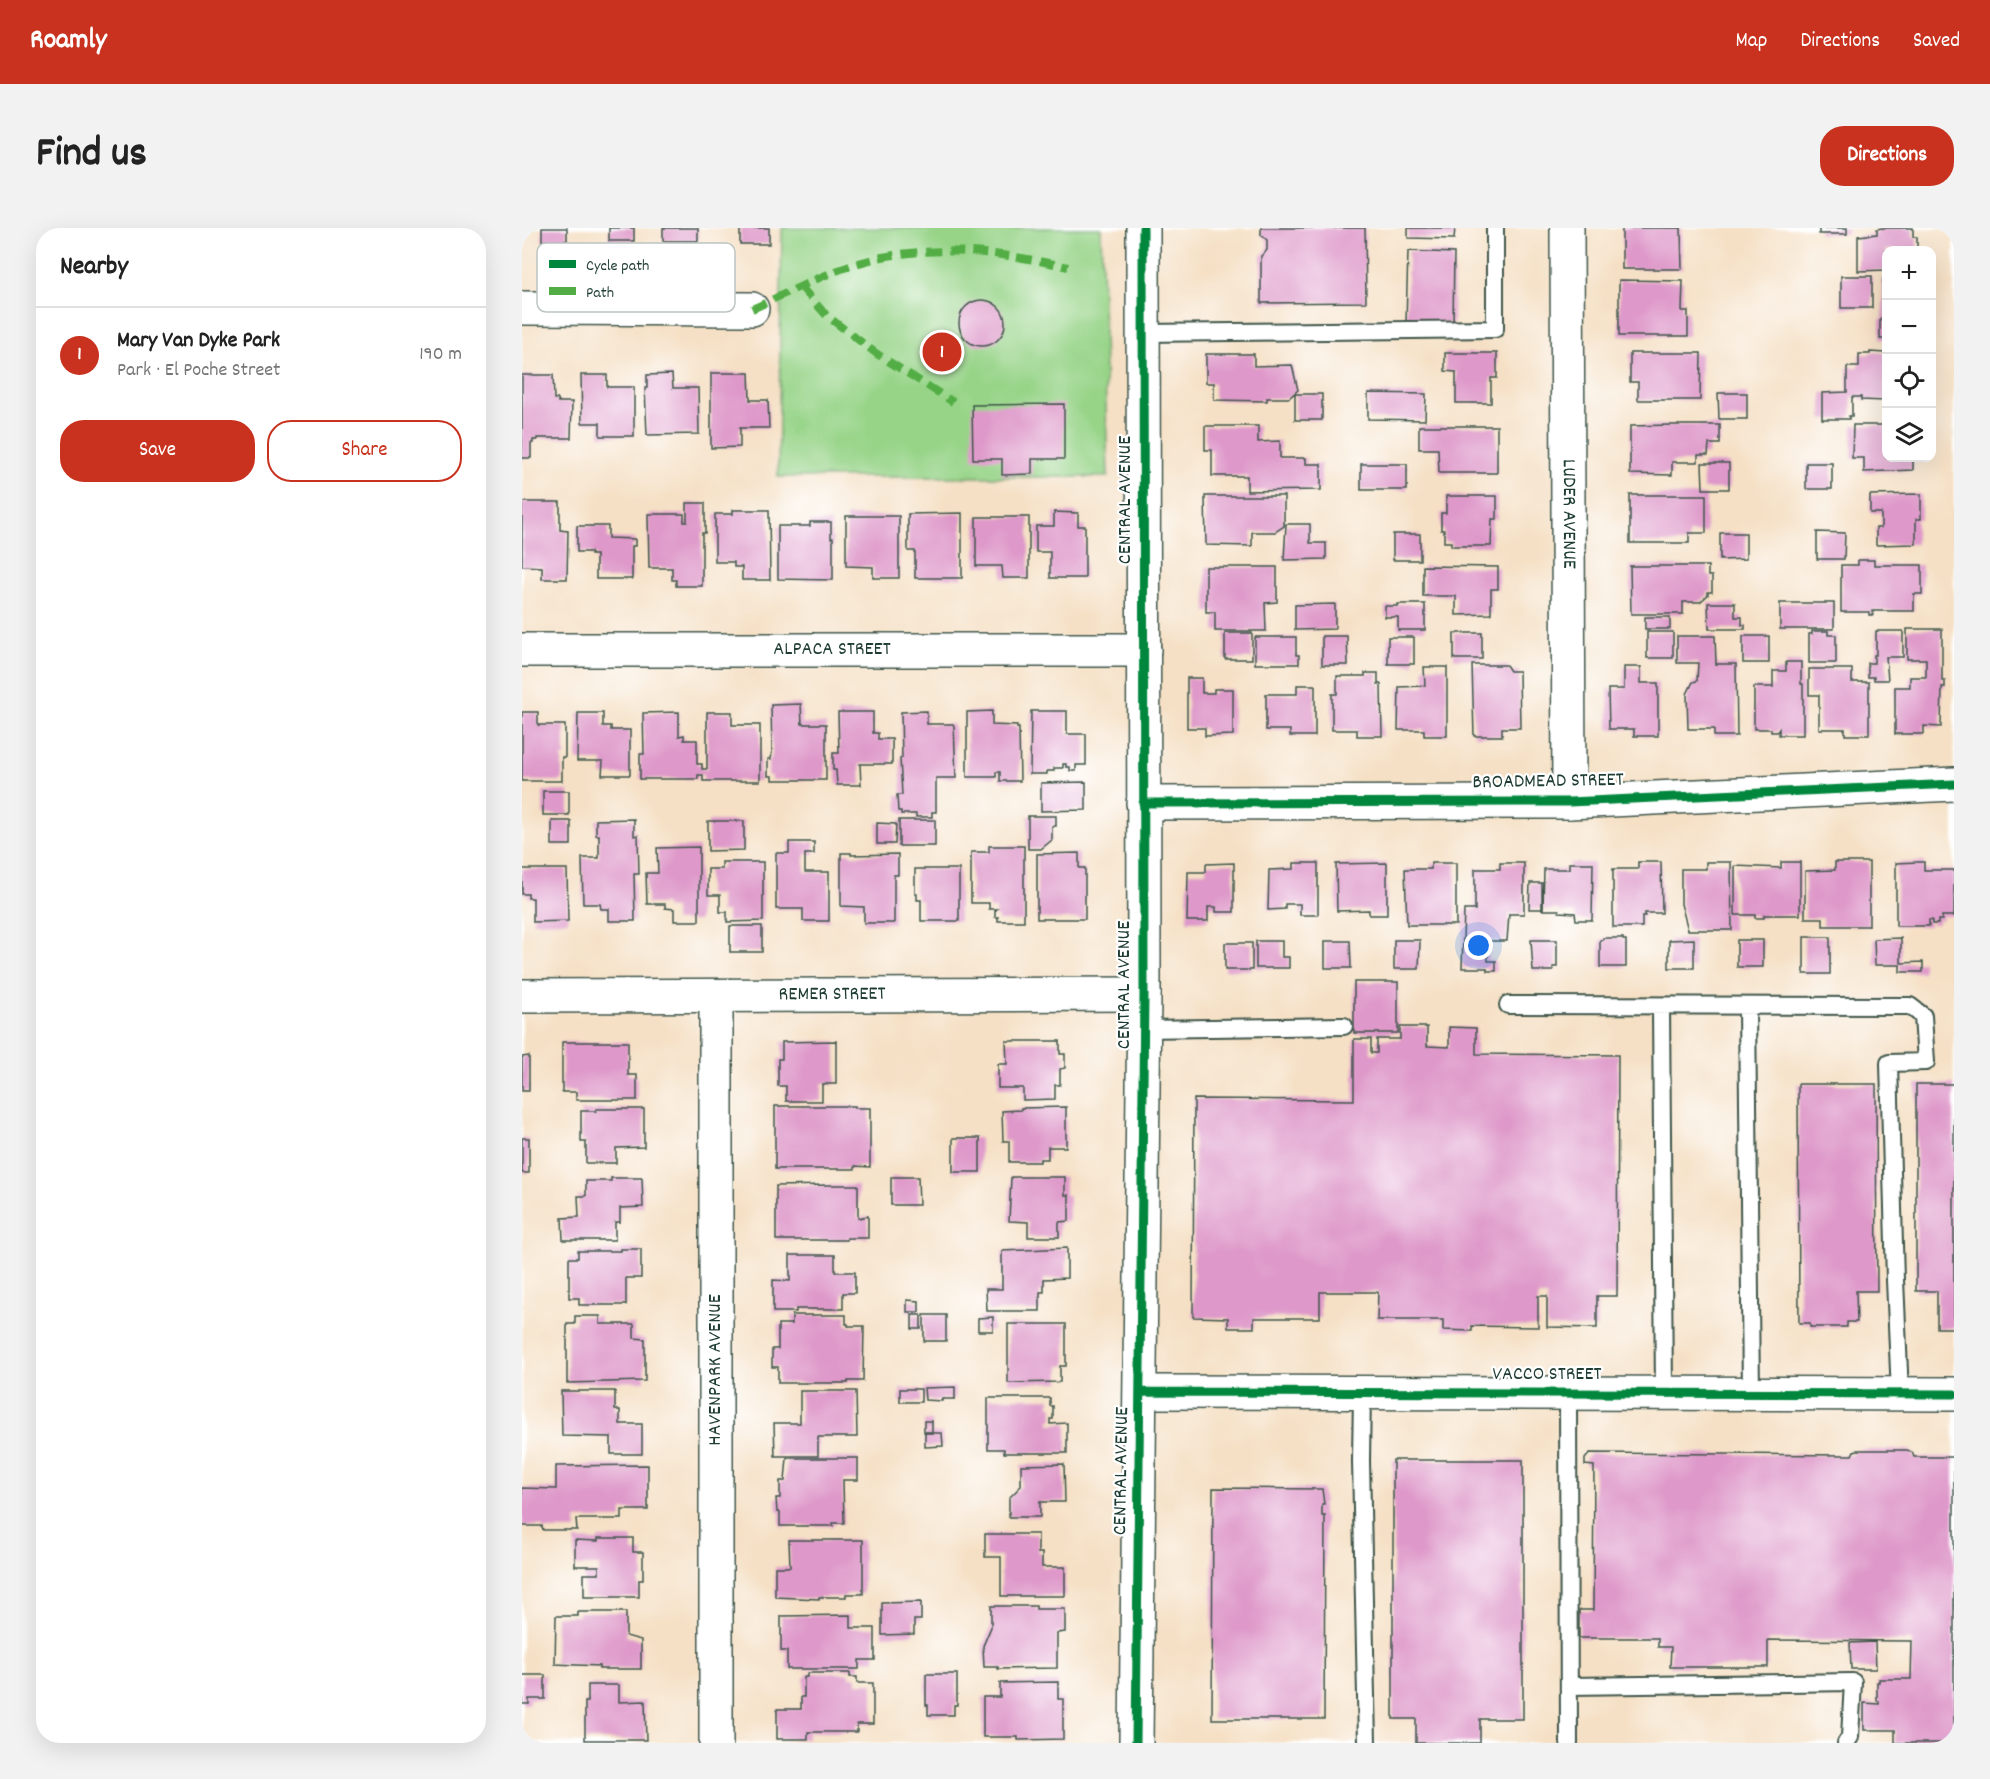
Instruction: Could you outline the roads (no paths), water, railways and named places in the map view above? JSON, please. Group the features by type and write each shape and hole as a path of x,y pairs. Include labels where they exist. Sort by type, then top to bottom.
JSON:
{"street":[{"name":"CENTRAL AVENUE","path":"1136,1743 1144,994 1143,228"},
{"name":"LUDER AVENUE","path":"1567,228 1569,802"},
{"path":"522,308 537,308"},
{"path":"735,309 752,309"},
{"name":"ALPACA STREET","path":"522,650 1144,650"},
{"name":"BROADMEAD STREET","path":"1143,803 1569,802 1954,784"},
{"name":"REMER STREET","path":"522,996 1144,994"},
{"name":"HAVENPARK AVENUE","path":"716,996 716,1743"},
{"name":"VACCO STREET","path":"1141,1392 1954,1394"}],"lane":[{"path":"1143,333 1495,329 1495,228"},
{"path":"1508,1005 1910,1006 1923,1016 1926,1062 1889,1063 1900,1394"},
{"path":"1661,1006 1664,1393"},
{"path":"1747,1006 1751,1393"},
{"path":"1143,1029 1344,1026"},
{"path":"1362,1392 1361,1461 1367,1743"},
{"path":"1568,1393 1569,1743"},
{"path":"1569,1686 1853,1682 1850,1737 1846,1743"}],"place":[{"name":"Mary Van Dyke Park","path":"942,352"}]}
